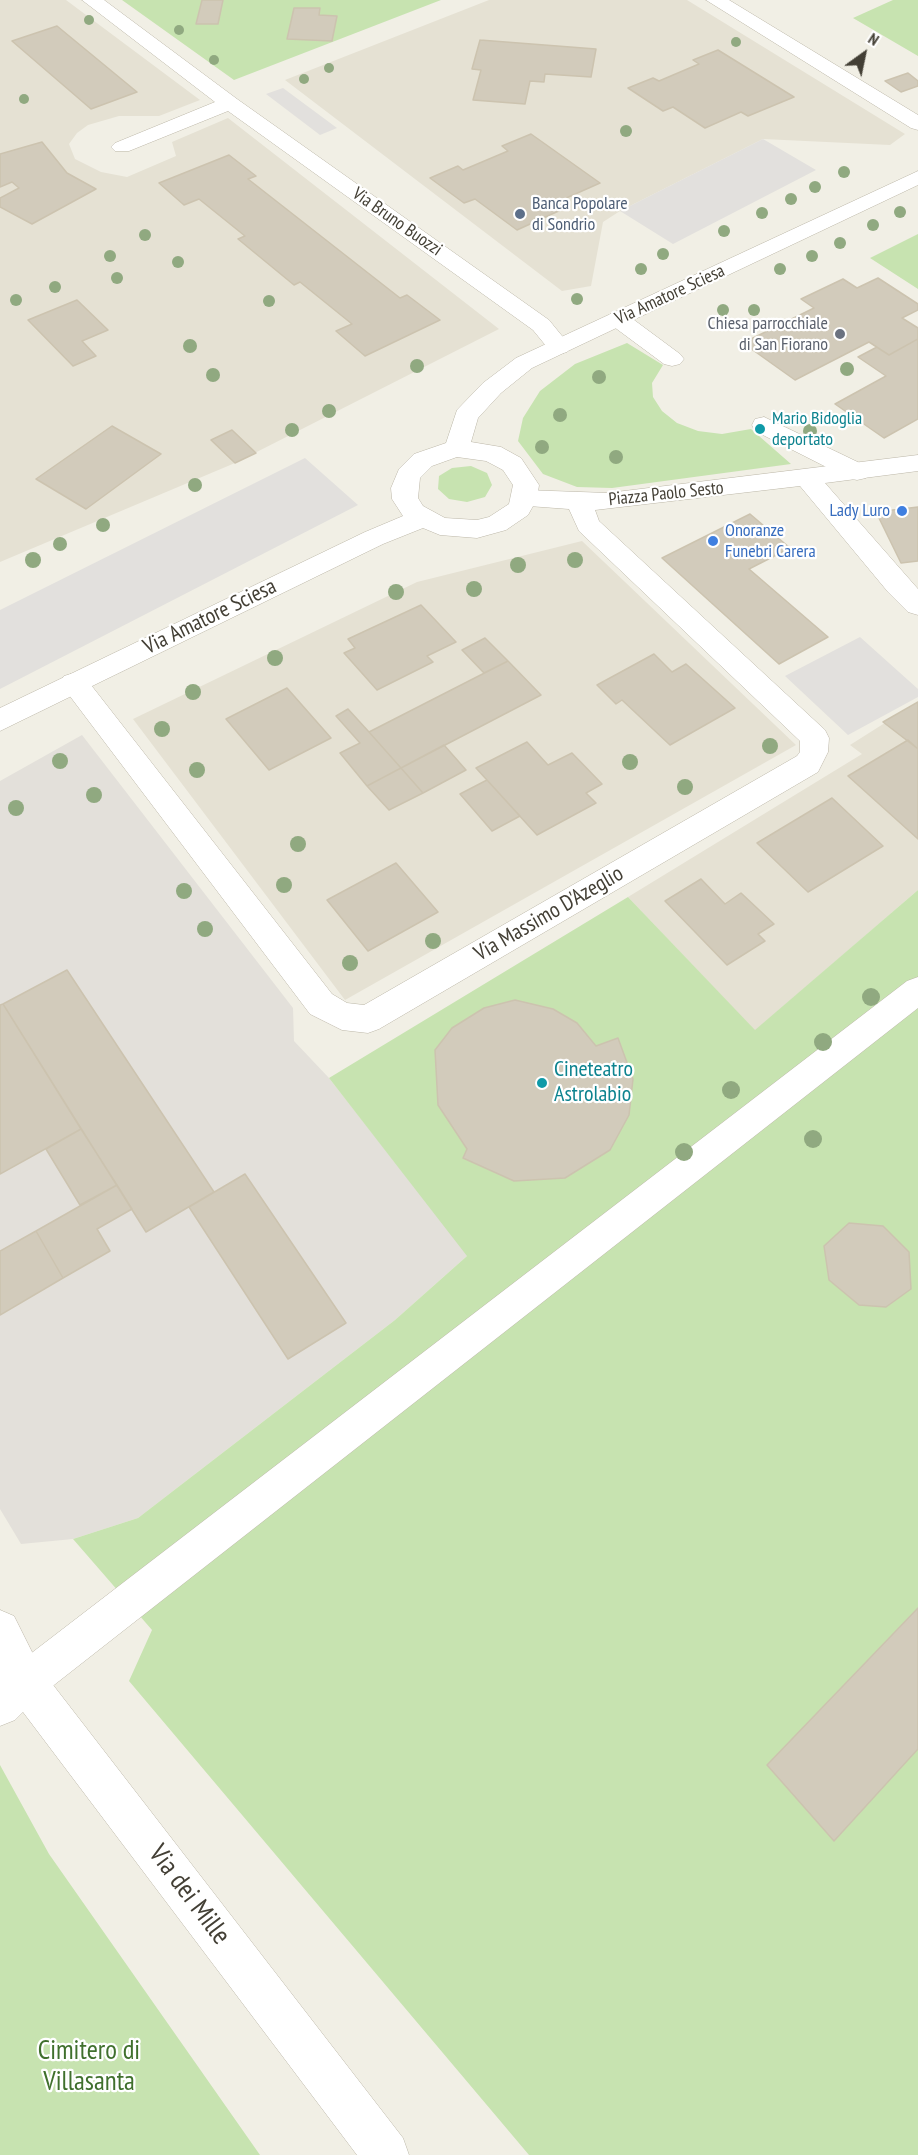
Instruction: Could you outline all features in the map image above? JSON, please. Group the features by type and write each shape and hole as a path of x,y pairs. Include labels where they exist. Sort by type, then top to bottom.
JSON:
{"street":[{"name":"Via Bruno Buozzi","path":"92,0 230,104 541,325 559,347"},
{"path":"716,0 918,124"},
{"path":"122,147 230,104"},
{"name":"Via Amatore Sciesa","path":"457,449 466,416 492,388 524,363 918,177"},
{"path":"618,319 672,358"},
{"path":"764,425 857,472"},
{"path":"457,449 492,453 512,464 526,485 524,499 519,509 505,520 477,529 452,529 422,518 405,499 404,488 408,475 423,460 437,453 457,449"},
{"name":"Piazza Paolo Sesto","path":"524,499 608,502 918,463"},
{"path":"807,478 897,585 918,605"},
{"name":"Via Massimo D'Azeglio","path":"74,683 321,1004 342,1016 368,1019 808,764 814,752 815,738 588,525 578,501"},
{"name":"Via Amatore Sciesa","path":"0,720 374,538 422,518"},
{"path":"13,1693 918,990"},
{"name":"Via dei Mille","path":"0,1630 13,1693 386,2155"}],"shaded area":[{"path":"0,0 66,0 200,100 159,116 119,116 88,125 77,133 69,144 75,159 101,172 127,177 176,156 172,142 228,118 499,329 235,463 0,562"},
{"path":"489,0 687,0 905,134 890,145 763,139 620,211 603,222 591,286 562,291 285,80"},
{"path":"283,88 337,128 320,135 266,94"},
{"path":"763,139 816,170 673,244 620,211"},
{"path":"305,458 358,505 0,689 0,610"},
{"path":"582,541 796,745 345,1000 133,719 417,582"},
{"path":"860,637 918,689 918,697 848,735 785,676"},
{"path":"918,702 918,890 755,1031 628,897 862,754 850,745"},
{"path":"82,735 293,1008 294,1041 329,1078 468,1255 395,1320 138,1518 73,1539 21,1544 0,1509 0,781"}],"green space":[{"path":"122,0 441,0 234,80"},
{"path":"893,0 918,0 918,56 853,18"},
{"path":"918,234 918,289 870,258"},
{"path":"627,343 663,365 652,383 653,397 662,411 677,423 698,431 722,434 751,429 791,464 612,488 577,487 543,474 518,441 523,418 540,391 575,364"},
{"path":"471,466 487,473 492,485 485,497 467,502 449,499 438,489 439,476 452,468"},
{"path":"918,890 918,2155 529,2155 129,1681 152,1630 73,1539 138,1518 395,1320 467,1256 329,1078 628,897 755,1030"},
{"name":"Cimitero di Villasanta","path":"0,1765 49,1854 260,2155 0,2155"}],"building":[{"path":"202,0 223,0 218,24 196,24"},
{"path":"294,8 320,8 319,15 337,16 332,41 287,39"},
{"path":"57,26 137,92 91,109 12,41"},
{"path":"480,40 596,49 591,77 545,74 544,82 530,81 525,104 473,100 481,70 472,69"},
{"path":"718,50 794,97 748,116 741,112 705,128 673,107 663,111 628,88 653,78 659,81 699,64 693,60"},
{"path":"908,73 918,81 918,86 901,92 885,81"},
{"path":"531,134 600,183 555,203 563,209 517,230 475,199 464,203 430,178 458,166 463,170 508,151 502,146"},
{"path":"42,142 67,173 96,189 32,224 0,207 0,198 19,188 12,182 0,187 0,154"},
{"path":"229,155 256,176 248,179 400,298 407,295 440,320 365,356 336,331 352,324 300,282 294,285 238,239 245,236 199,199 184,205 159,183"},
{"name":"Chiesa parrocchiale di San Fiorano","path":"878,278 918,304 918,310 902,318 918,328 918,339 889,355 869,342 795,380 743,343 814,308 801,299 843,279 857,288"},
{"path":"77,300 108,330 82,341 96,356 73,366 28,320"},
{"path":"918,339 918,419 884,438 835,404 886,376 858,357 877,347 889,355"},
{"path":"112,426 161,454 86,509 36,479"},
{"path":"232,430 256,453 235,463 211,440"},
{"path":"918,507 918,561 901,563 876,512"},
{"path":"750,514 790,548 749,569 828,637 779,664 662,558"},
{"path":"421,605 456,642 427,656 433,662 377,690 344,653 355,648 348,639"},
{"path":"485,638 508,661 484,673 462,650"},
{"path":"654,654 672,672 686,664 735,708 670,745 622,700 616,704 597,685"},
{"path":"508,661 541,695 401,768 369,732"},
{"path":"287,688 331,738 269,770 226,719"},
{"path":"918,702 918,749 883,722"},
{"path":"348,709 401,768 367,786 340,753 360,743 336,716"},
{"path":"908,740 918,749 918,839 848,776"},
{"path":"527,742 548,765 572,753 602,784 586,793 596,803 537,835 476,768"},
{"path":"444,745 466,770 423,793 401,768"},
{"path":"401,768 423,793 389,810 367,786"},
{"path":"487,780 520,816 492,831 460,794"},
{"path":"832,798 883,846 808,892 757,843"},
{"path":"396,863 438,912 368,951 327,900"},
{"path":"701,879 725,904 741,893 774,924 758,934 765,941 727,965 665,901"},
{"path":"67,970 214,1192 146,1232 3,1004"},
{"path":"515,1000 553,1009 577,1023 596,1046 618,1038 633,1079 629,1115 610,1150 565,1178 514,1181 463,1158 467,1149 438,1105 435,1050 452,1028 484,1008"},
{"path":"3,1004 81,1129 0,1174 0,1005"},
{"path":"81,1129 117,1185 80,1205 46,1149"},
{"path":"245,1174 346,1323 288,1359 189,1207"},
{"path":"117,1185 132,1209 97,1229 110,1251 63,1278 36,1231"},
{"path":"849,1223 883,1226 909,1252 911,1289 886,1307 859,1305 829,1280 824,1246"},
{"path":"36,1231 63,1278 0,1315 0,1251"},
{"path":"918,1608 918,1749 834,1841 767,1765"}],"place":[{"name":"Banca Popolare di Sondrio","path":"520,214"},
{"name":"Chiesa parrocchiale di San Fiorano","path":"840,334"},
{"name":"Mario Bidoglia deportato","path":"760,429"},
{"name":"Lady Luro","path":"902,511"},
{"name":"Onoranze Funebri Carera","path":"713,541"},
{"name":"Cineteatro Astrolabio","path":"542,1083"}]}
